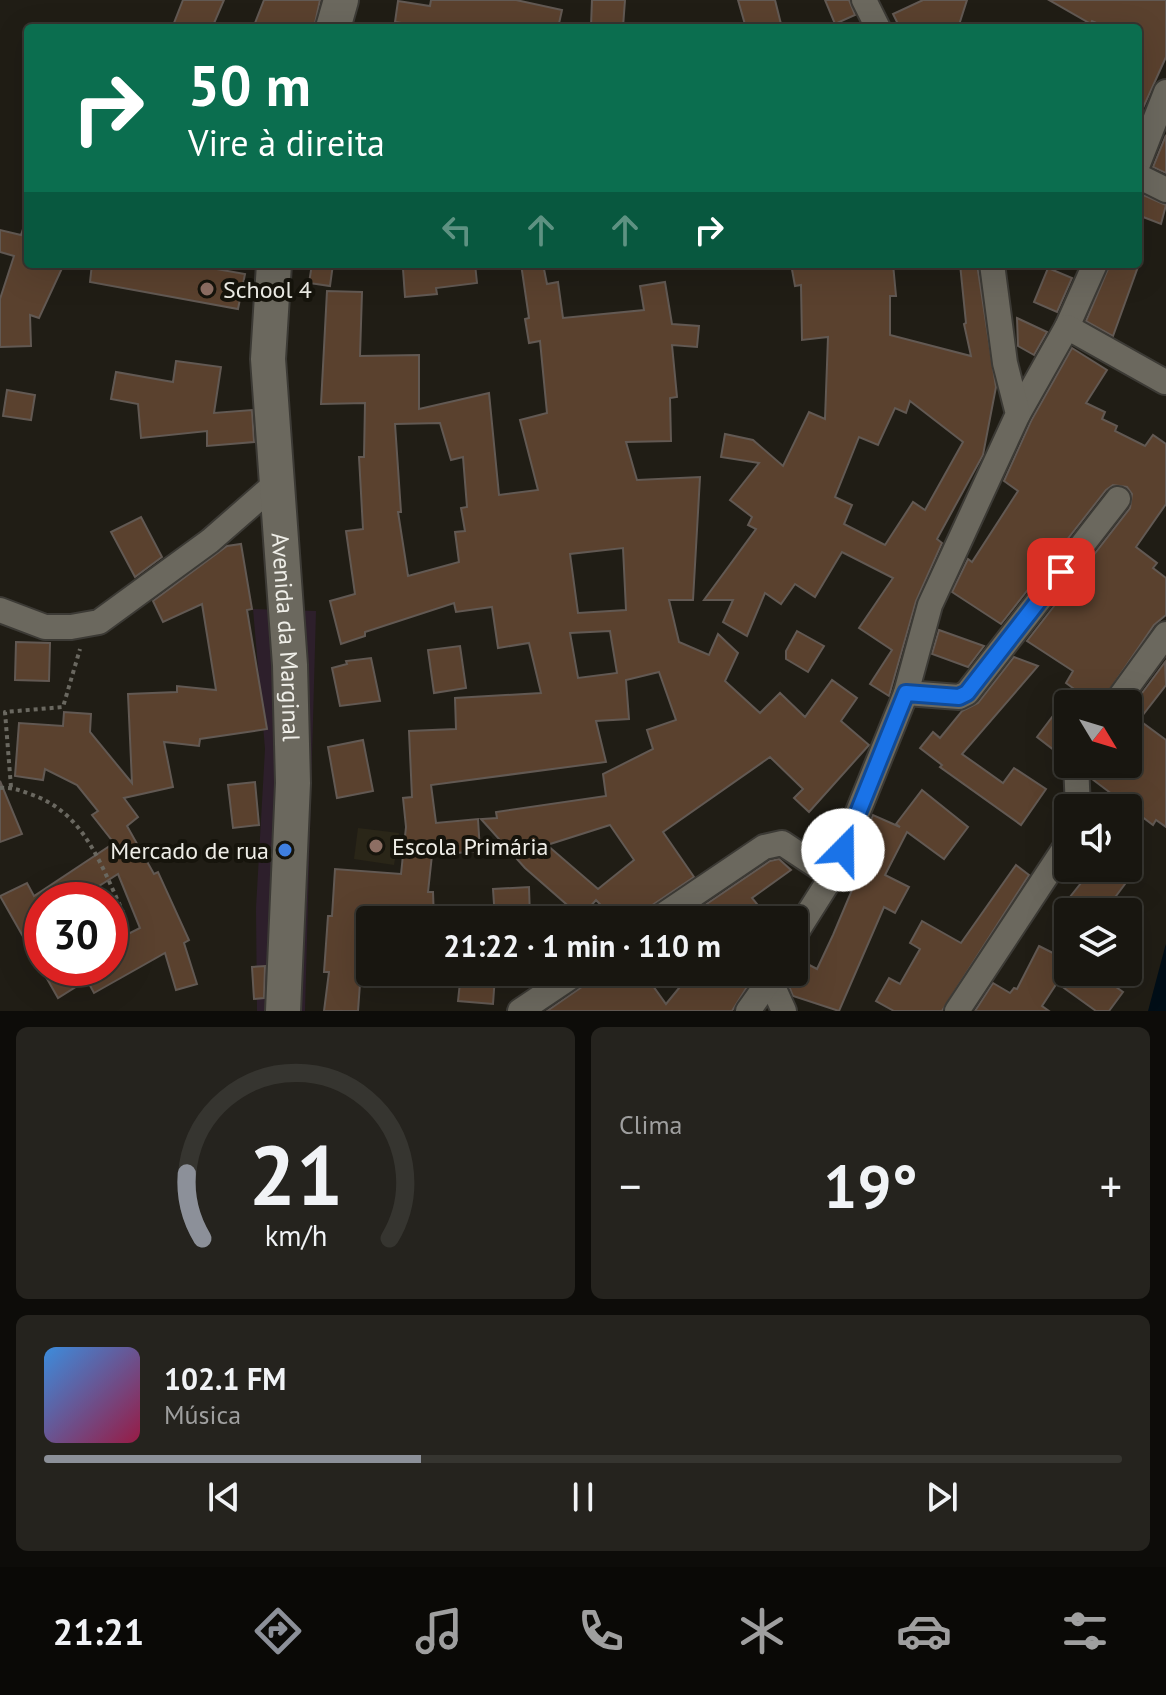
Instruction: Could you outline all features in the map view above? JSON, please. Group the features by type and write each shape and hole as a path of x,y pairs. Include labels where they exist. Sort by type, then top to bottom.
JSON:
{"street":[{"path":"334,24 341,0"},
{"path":"864,0 876,24"},
{"path":"1142,154 1166,92"},
{"path":"1142,178 1166,190"},
{"name":"Avenida da Marginal","path":"274,268 268,359 274,485 290,665 293,769 283,1011"},
{"path":"993,268 1005,363 1018,414"},
{"path":"808,914 832,876 906,693 930,605 1018,414 1067,327 1093,268"},
{"path":"1067,327 1165,382"},
{"path":"0,610 45,627 99,622 174,564 210,541 274,485"},
{"path":"906,693 959,697 967,693 1118,499"},
{"path":"1125,690 1166,634"},
{"path":"677,906 764,847 782,843 832,876"},
{"path":"957,1011 1054,864"},
{"path":"520,1011 557,986"},
{"path":"748,1011 764,986"},
{"path":"775,986 784,1011"}],"path":[{"path":"11,787 5,712 63,707 87,624"},
{"path":"0,788 11,787 50,799 89,840 109,882"}],"shaded area":[{"name":"Mercado de rua","path":"253,609 316,611 305,1011 257,1011 256,908 265,749"},
{"name":"Escola Primária","path":"358,828 399,833 394,865 354,859"},
{"path":"1166,944 1166,1011 1148,1011 1165,947"}],"building":[{"path":"183,0 224,0 214,24 174,24"},
{"path":"264,0 320,0 315,24 255,24"},
{"path":"431,0 516,0 562,10 559,24 395,22 398,1 430,6"},
{"path":"592,0 625,0 623,24 591,24"},
{"path":"738,0 775,0 781,24 745,24"},
{"path":"825,0 849,0 855,15 835,24"},
{"path":"923,0 967,0 959,24 898,24 893,14"},
{"path":"1049,0 1166,0 1166,57 1142,110 1142,24 1099,24 1092,21 1091,24"},
{"path":"1166,135 1166,173 1153,167"},
{"path":"1142,194 1166,205 1161,224 1142,217"},
{"path":"24,226 24,268 62,268 39,318 30,315 31,346 0,347 0,299 14,256 0,252 0,230 21,235"},
{"path":"92,268 211,268 245,274 238,309 90,282"},
{"path":"311,268 332,268 330,286 309,283"},
{"path":"475,268 477,283 436,288 437,294 405,297 403,269"},
{"path":"522,268 544,268 547,284 558,282 563,318 644,310 640,286 665,282 672,324 699,326 697,347 672,345 677,397 670,398 671,441 626,442 637,480 700,477 693,600 669,600 679,642 709,655 718,634 738,653 725,681 760,713 780,693 805,717 832,680 857,698 841,721 869,745 809,812 794,798 803,789 770,757 663,832 694,877 651,906 602,906 596,900 591,906 568,906 525,868 481,819 497,818 496,812 606,796 603,774 653,749 647,730 676,720 659,672 626,680 629,719 596,721 606,762 431,785 436,823 478,819 480,851 432,855 428,892 433,892 434,906 356,906 358,1011 324,1011 329,972 324,972 328,916 332,916 335,869 401,874 406,827 403,798 412,797 409,731 456,729 455,698 541,693 529,643 498,648 492,607 456,612 454,603 365,632 365,636 341,644 330,601 355,594 346,531 363,529 359,457 364,457 365,403 321,404 327,291 362,292 360,356 419,355 419,409 489,393 499,495 538,490 520,420 547,413 540,341 529,343 525,319 529,318","holes":["440,423 451,460 463,457 467,507 461,508 465,531 455,532 459,562 408,576 398,512 401,512 395,424","623,548 626,610 578,613 570,554","610,631 617,673 578,678 570,633","610,825 634,860 598,889 547,845"]},
{"path":"792,268 893,268 896,296 890,296 890,335 971,356 964,324 960,268 978,268 996,387 983,455 937,539 942,543 916,601 889,696 870,684 892,650 859,628 893,578 842,552 815,597 795,584 781,604 765,593 747,636 723,622 733,600 704,600 756,529 748,525 752,517 730,500 759,463 721,457 725,434 753,440 783,466 809,412 825,419 828,337 802,340 801,285 795,286","holes":["910,401 963,442 925,510 913,502 885,545 844,524 852,505 835,497 859,437 878,445 895,408 906,413"]},
{"path":"1048,268 1072,278 1057,312 1034,302"},
{"path":"1108,268 1138,268 1113,336 1086,321"},
{"path":"1017,318 1047,332 1034,355 1018,346"},
{"path":"1072,348 1107,370 1086,403 1105,412 1102,419 1117,426 1115,431 1145,446 1153,435 1166,444 1166,504 1136,547 1157,563 1153,568 1166,578 1166,615 1154,625 1110,690 1076,690 1066,683 1073,671 1027,641 1130,508 1132,494 1127,487 1113,485 1106,490 1001,624 952,592 968,559 972,562 1018,491 1004,481 1031,421"},
{"path":"176,361 221,367 214,413 252,410 254,442 207,446 207,431 141,438 138,404 111,399 116,372 173,382"},
{"path":"7,390 35,395 31,420 3,416"},
{"path":"141,517 162,557 135,577 111,532"},
{"path":"241,544 252,609 247,610 267,729 200,739 199,746 164,742 173,787 124,798 138,817 127,826 154,874 158,872 189,940 184,943 197,984 176,990 165,953 128,974 128,934 140,928 128,899 128,882 121,882 118,874 105,882 55,882 114,843 92,815 98,811 77,785 45,769 43,780 15,776 19,723 63,726 64,712 91,714 90,732 132,783 128,694 177,692 177,686 216,690 202,604 163,622 153,601 227,546"},
{"path":"939,630 984,646 968,667 932,654"},
{"path":"797,631 824,646 808,672 786,659 786,651"},
{"path":"16,642 50,643 49,681 15,680"},
{"path":"460,646 466,688 434,693 428,650"},
{"path":"1014,657 1038,666 962,754 1003,783 1014,768 1046,789 1021,825 940,767 942,765 920,748 933,732 940,738 962,711 978,703"},
{"path":"371,658 380,701 340,706 332,668 347,664 346,661"},
{"path":"1165,662 1166,685 1142,716 1142,693"},
{"path":"1054,715 1054,750 1037,737"},
{"path":"1142,722 1166,740 1166,827 1156,820 1153,825 1142,817 1142,794 1112,794 1092,779 1142,778"},
{"path":"363,740 373,791 337,798 328,747"},
{"path":"0,781 22,834 0,842"},
{"path":"255,782 259,825 233,828 228,785"},
{"path":"922,790 968,827 944,859 907,832 885,875 909,887 895,913 884,907 839,1011 793,996 789,986 808,986 808,964 817,969 833,935 863,864 858,862 867,844 862,842 873,815 900,827 896,824"},
{"path":"779,859 791,870 752,898 759,906 704,906 770,861"},
{"path":"1016,865 1029,875 942,1011 894,1011 876,1001 889,978 900,984 920,949 910,943 922,921 961,943"},
{"path":"1082,882 1126,882 1114,898 1069,898"},
{"path":"24,884 24,938 0,896"},
{"path":"529,887 530,906 494,906 493,889"},
{"path":"1039,946 1054,954 1055,986 1042,1006 1049,1011 975,1011 993,983 1010,993 1017,989"},
{"path":"265,966 264,998 254,999 252,967"},
{"path":"51,986 77,986 58,998"},
{"path":"90,986 106,986 94,993"},
{"path":"460,986 494,986 493,1004 458,1001"},
{"path":"583,986 653,986 666,1004 681,986 748,986 732,1011 547,1011"},
{"path":"1061,986 1115,986 1123,992 1109,1011 1096,1011"}],"place":[{"name":"School 4","path":"207,289"},
{"name":"Escola Primária","path":"376,846"},
{"name":"Mercado de rua","path":"285,850"}],"route":[{"path":"843,850 906,693 959,697 967,693 1061,572"}]}
